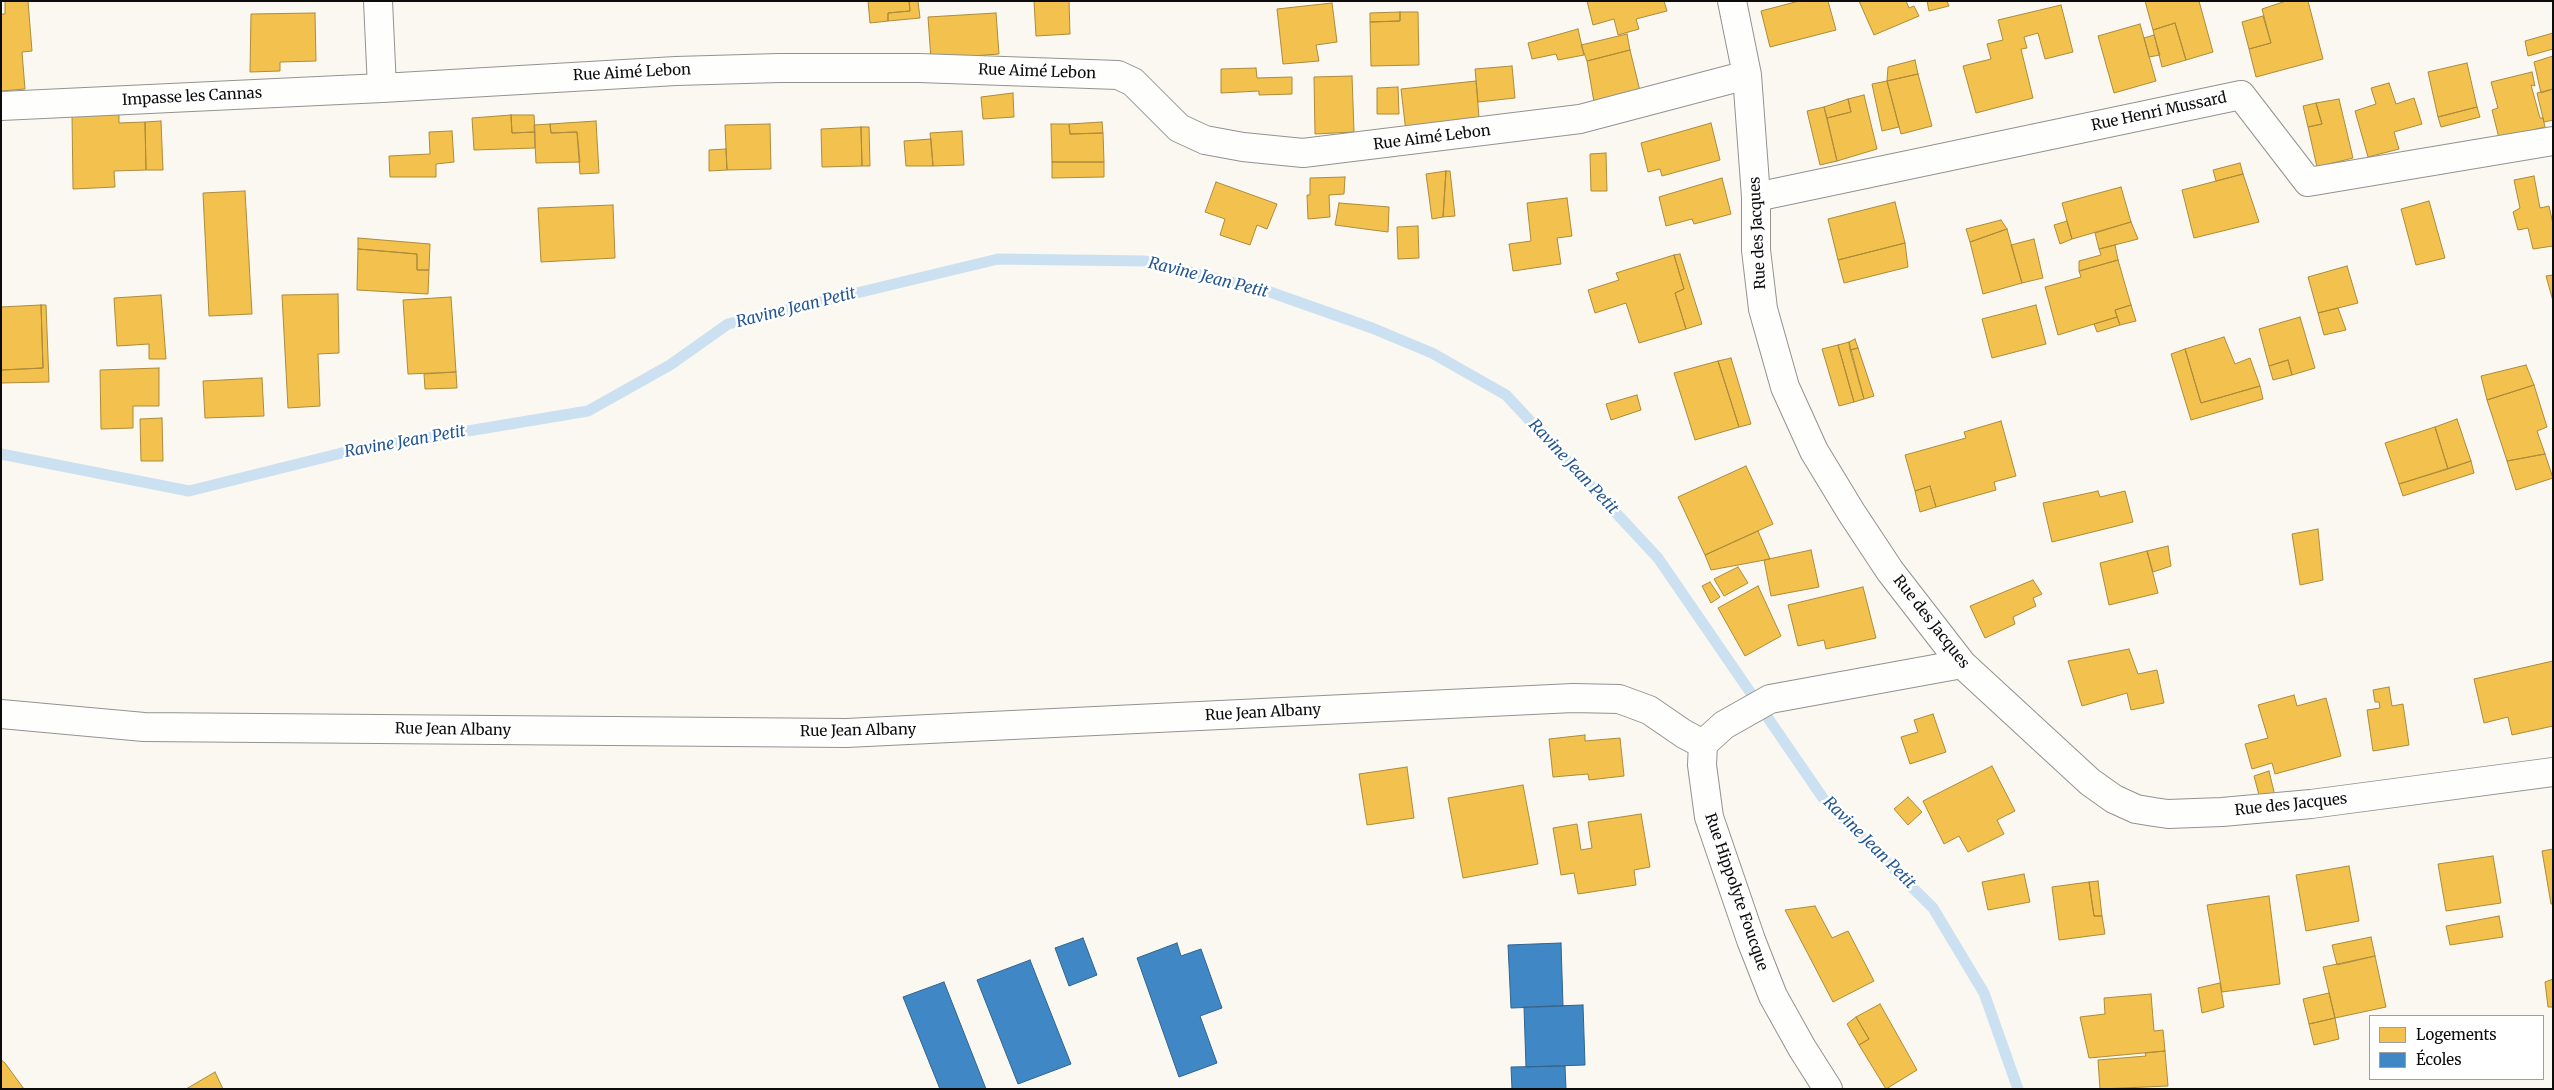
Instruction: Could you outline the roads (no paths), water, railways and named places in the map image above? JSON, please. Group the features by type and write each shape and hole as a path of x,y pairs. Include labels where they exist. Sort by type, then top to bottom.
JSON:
{"street":[{"path":"378,1 382,88"},
{"name":"Rue des Jacques","path":"1732,1 1747,75 1756,198 1756,250 1763,309 1789,395 1814,451 1851,512 1890,571 1962,664 2090,782 2114,799 2136,809 2168,814 2222,812 2311,804 2553,772"},
{"name":"Rue Aimé Lebon","path":"382,88 676,71 779,68 919,68 1118,75 1133,82 1179,128 1206,140 1243,147 1302,153 1580,119 1747,75"},
{"name":"Impasse les Cannas","path":"1,106 382,88"},
{"name":"Rue Henri Mussard","path":"1756,198 2241,95 2308,182 2553,141"},
{"path":"1703,744 1724,725 1770,699 1962,664"},
{"name":"Rue Jean Albany","path":"1,714 144,727 846,733 1572,698 1619,699 1649,710 1703,744"},
{"name":"Rue Hippolyte Foucque","path":"1703,744 1702,765 1709,817 1750,940 1773,996 1802,1048 1828,1089"}],"waterway":[{"name":"Ravine Jean Petit","path":"1,454 189,491 354,450 588,411 670,365 728,324 998,259 1145,261 1267,291 1372,328 1432,353 1506,395 1658,558 1825,801 1933,908 1984,993 2018,1089"}]}
